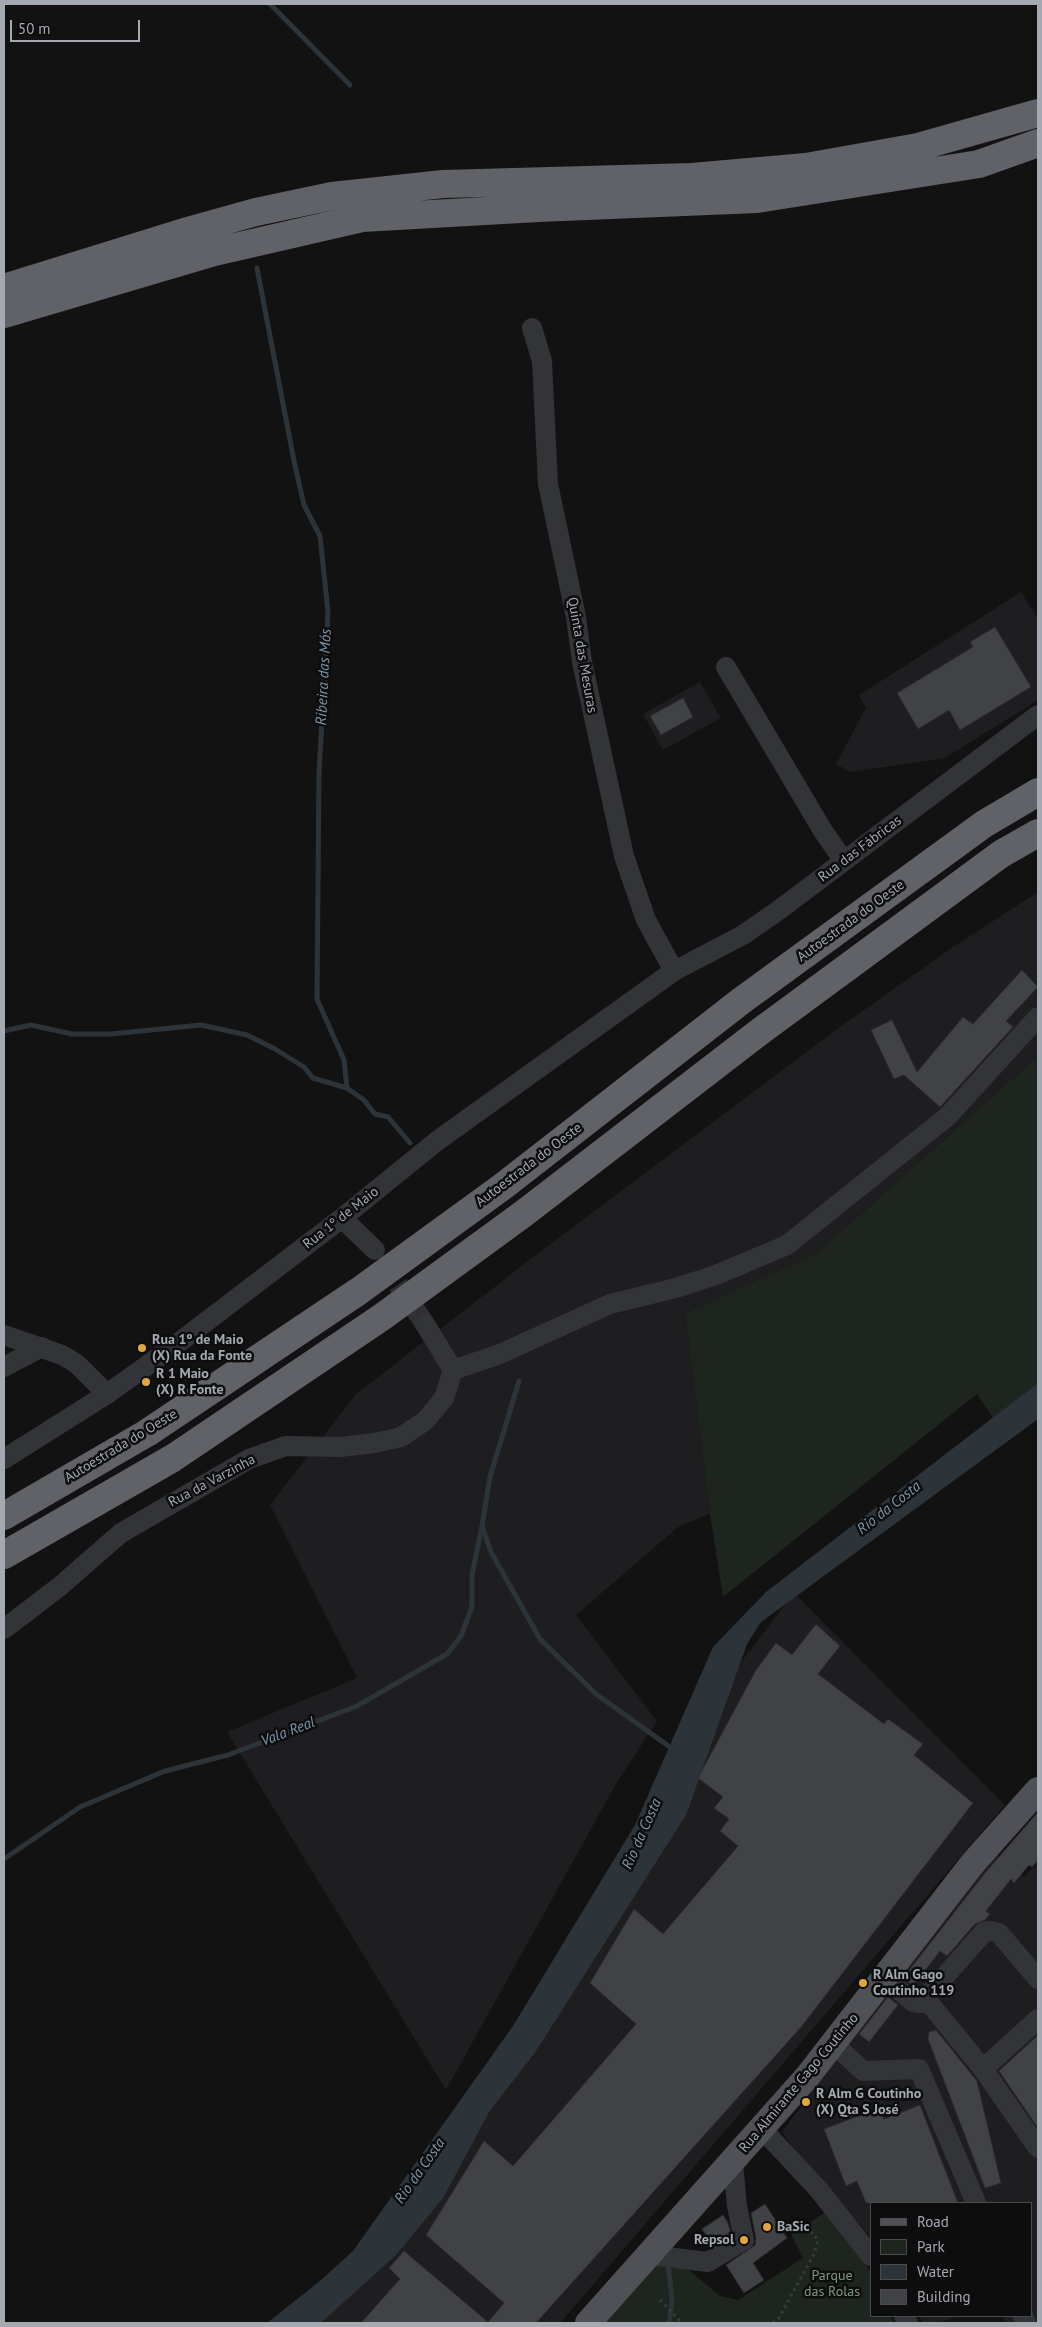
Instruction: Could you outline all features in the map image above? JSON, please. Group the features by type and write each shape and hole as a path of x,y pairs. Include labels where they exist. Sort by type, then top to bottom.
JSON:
{"highway":[{"path":"4,288 256,212 332,196 443,184 692,177 806,167 918,147 1038,113"},
{"path":"4,314 214,252 362,218 538,208 757,200 979,164 1038,143"},
{"name":"Autoestrada do Oeste","path":"4,1516 147,1433 359,1291 502,1187 741,1001 984,824 1038,792"},
{"path":"4,1555 173,1458 382,1317 523,1214 766,1028 1001,854 1038,833"}],"main road":[{"name":"Rua Almirante Gago Coutinho","path":"588,2323 762,2129 834,2044 973,1863 1036,1796"}],"street":[{"name":"Quinta das Mesuras","path":"532,328 542,361 548,484 576,617 582,662 624,856 646,920 674,971"},
{"path":"726,667 823,831 844,861"},
{"name":"Rua das Fábricas","path":"674,971 743,934 844,861 1038,715"},
{"name":"Rua 1º de Maio","path":"4,1459 107,1394 229,1306 437,1141 674,971"},
{"path":"425,1324 453,1370 500,1354 604,1306 676,1288 716,1275 787,1245 948,1116 1038,1017"},
{"path":"342,1218 375,1250"},
{"path":"4,1335 62,1354 77,1364 107,1394"},
{"path":"4,1367 42,1348"},
{"name":"Rua da Varzinha","path":"4,1629 59,1587 121,1533 249,1459 286,1446 340,1447 375,1444 401,1436 425,1421 444,1398 453,1370"},
{"path":"885,1978 913,2002 921,2003 984,1932 992,1930 999,1933 1038,1979"},
{"path":"926,1999 983,2069 1038,2148"},
{"path":"983,2069 1038,2019"},
{"path":"834,2044 863,2071 919,2069 976,2202"},
{"path":"762,2129 819,2190 870,2255"},
{"path":"650,2255 708,2262 744,2240 737,2206 733,2162"}],"path":[{"path":"773,2323 779,2318 814,2254 818,2240 803,2223"},
{"path":"660,2300 681,2322"}],"shaded area":[{"path":"1021,592 1038,619 1038,700 945,758 851,772 836,764 866,708 859,695"},
{"path":"700,682 721,718 663,750 643,714"},
{"path":"1038,892 1038,1056 817,1253 685,1313 710,1514 678,1527 576,1615 657,1721 616,1784 446,2090 227,1732 357,1678 270,1505 356,1394 532,1258 840,1027 953,947"},
{"path":"794,1593 1005,1805 560,2323 290,2323 375,2261 715,1696"},
{"path":"993,1851 1024,1877 1038,1862 1038,2323 1006,2323 1003,2317 1032,2317 1032,2202 870,2202 870,2237 797,2153 782,2132"},
{"path":"920,2317 956,2317 938,2323 923,2323"}],"green space":[{"path":"1038,1056 1038,1383 993,1418 977,1394 723,1597 710,1514 685,1313 817,1253"},
{"name":"Parque das Rolas","path":"826,2212 860,2251 870,2272 870,2317 891,2317 894,2323 598,2323 653,2263 682,2264 720,2296 738,2300 803,2258 791,2234"}],"water":[{"name":"Rio da Costa","path":"1038,1383 1038,1419 761,1622 747,1644 686,1815 536,2051 489,2112 443,2198 396,2255 320,2323 267,2323 320,2281 353,2251 513,2026 635,1825 713,1647 766,1592"}],"building":[{"path":"995,627 1031,687 960,730 949,710 918,729 897,693 973,647 970,642"},
{"path":"683,698 693,717 661,735 650,716"},
{"path":"1022,970 1038,987 1006,1021 1013,1027 940,1107 904,1075 894,1079 871,1030 892,1020 917,1072 963,1017 973,1024"},
{"path":"816,1624 840,1646 818,1674 884,1724 888,1719 923,1744 914,1755 973,1803 802,2026 536,2323 361,2323 400,2279 389,2268 404,2251 488,2322 504,2303 426,2235 484,2141 513,2166 636,2024 590,1983 634,1909 663,1934 738,1846 720,1831 729,1819 714,1808 723,1797 698,1778 756,1670 776,1643 792,1655"},
{"path":"1038,1812 1038,1860 1032,1867 1029,1865 1014,1883 1011,1879 986,1911 990,1914 985,1920 975,1924 947,1956 940,1951 913,1986 903,1978 985,1873"},
{"path":"888,1997 898,2005 869,2042 859,2034"},
{"path":"936,2030 977,2081 1001,2183 985,2188 928,2039 929,2032"},
{"path":"1038,2035 1038,2128 999,2071"},
{"path":"920,2105 958,2202 866,2203 857,2181 846,2186 824,2129 879,2108 884,2119"},
{"path":"765,2204 787,2238 753,2263 764,2280 744,2293 726,2265 755,2245 756,2238 751,2213"},
{"path":"723,2215 728,2223 731,2234 713,2245 702,2229"}],"waterway":[{"name":"Ribeira das Mós","path":"270,4 350,85"},
{"name":"Ribeira das Mós","path":"257,268 304,505 320,536 328,612 319,773 317,999 344,1060 347,1088"},
{"path":"4,1031 31,1025 72,1034 111,1034 201,1025 247,1035 304,1067 313,1078 347,1088 364,1100 375,1114 388,1117 410,1143"},
{"path":"519,1381 490,1477 482,1526 491,1552 540,1639 596,1694 674,1750"},
{"name":"Vala Real","path":"4,1859 80,1807 165,1771 228,1755 357,1706 447,1654 461,1636 472,1607 472,1575 482,1526"},
{"path":"668,2263 672,2300 669,2323"}],"tunnel":[{"path":"381,1260 425,1324"}],"place":[{"name":"Rua 1º de Maio (X) Rua da Fonte","path":"142,1348"},
{"name":"R 1 Maio (X) R Fonte","path":"146,1382"},
{"name":"R Alm Gago Coutinho 119","path":"863,1983"},
{"name":"R Alm G Coutinho (X) Qta S José","path":"806,2102"},
{"name":"BaSic","path":"767,2227"},
{"name":"Repsol","path":"744,2240"}]}
